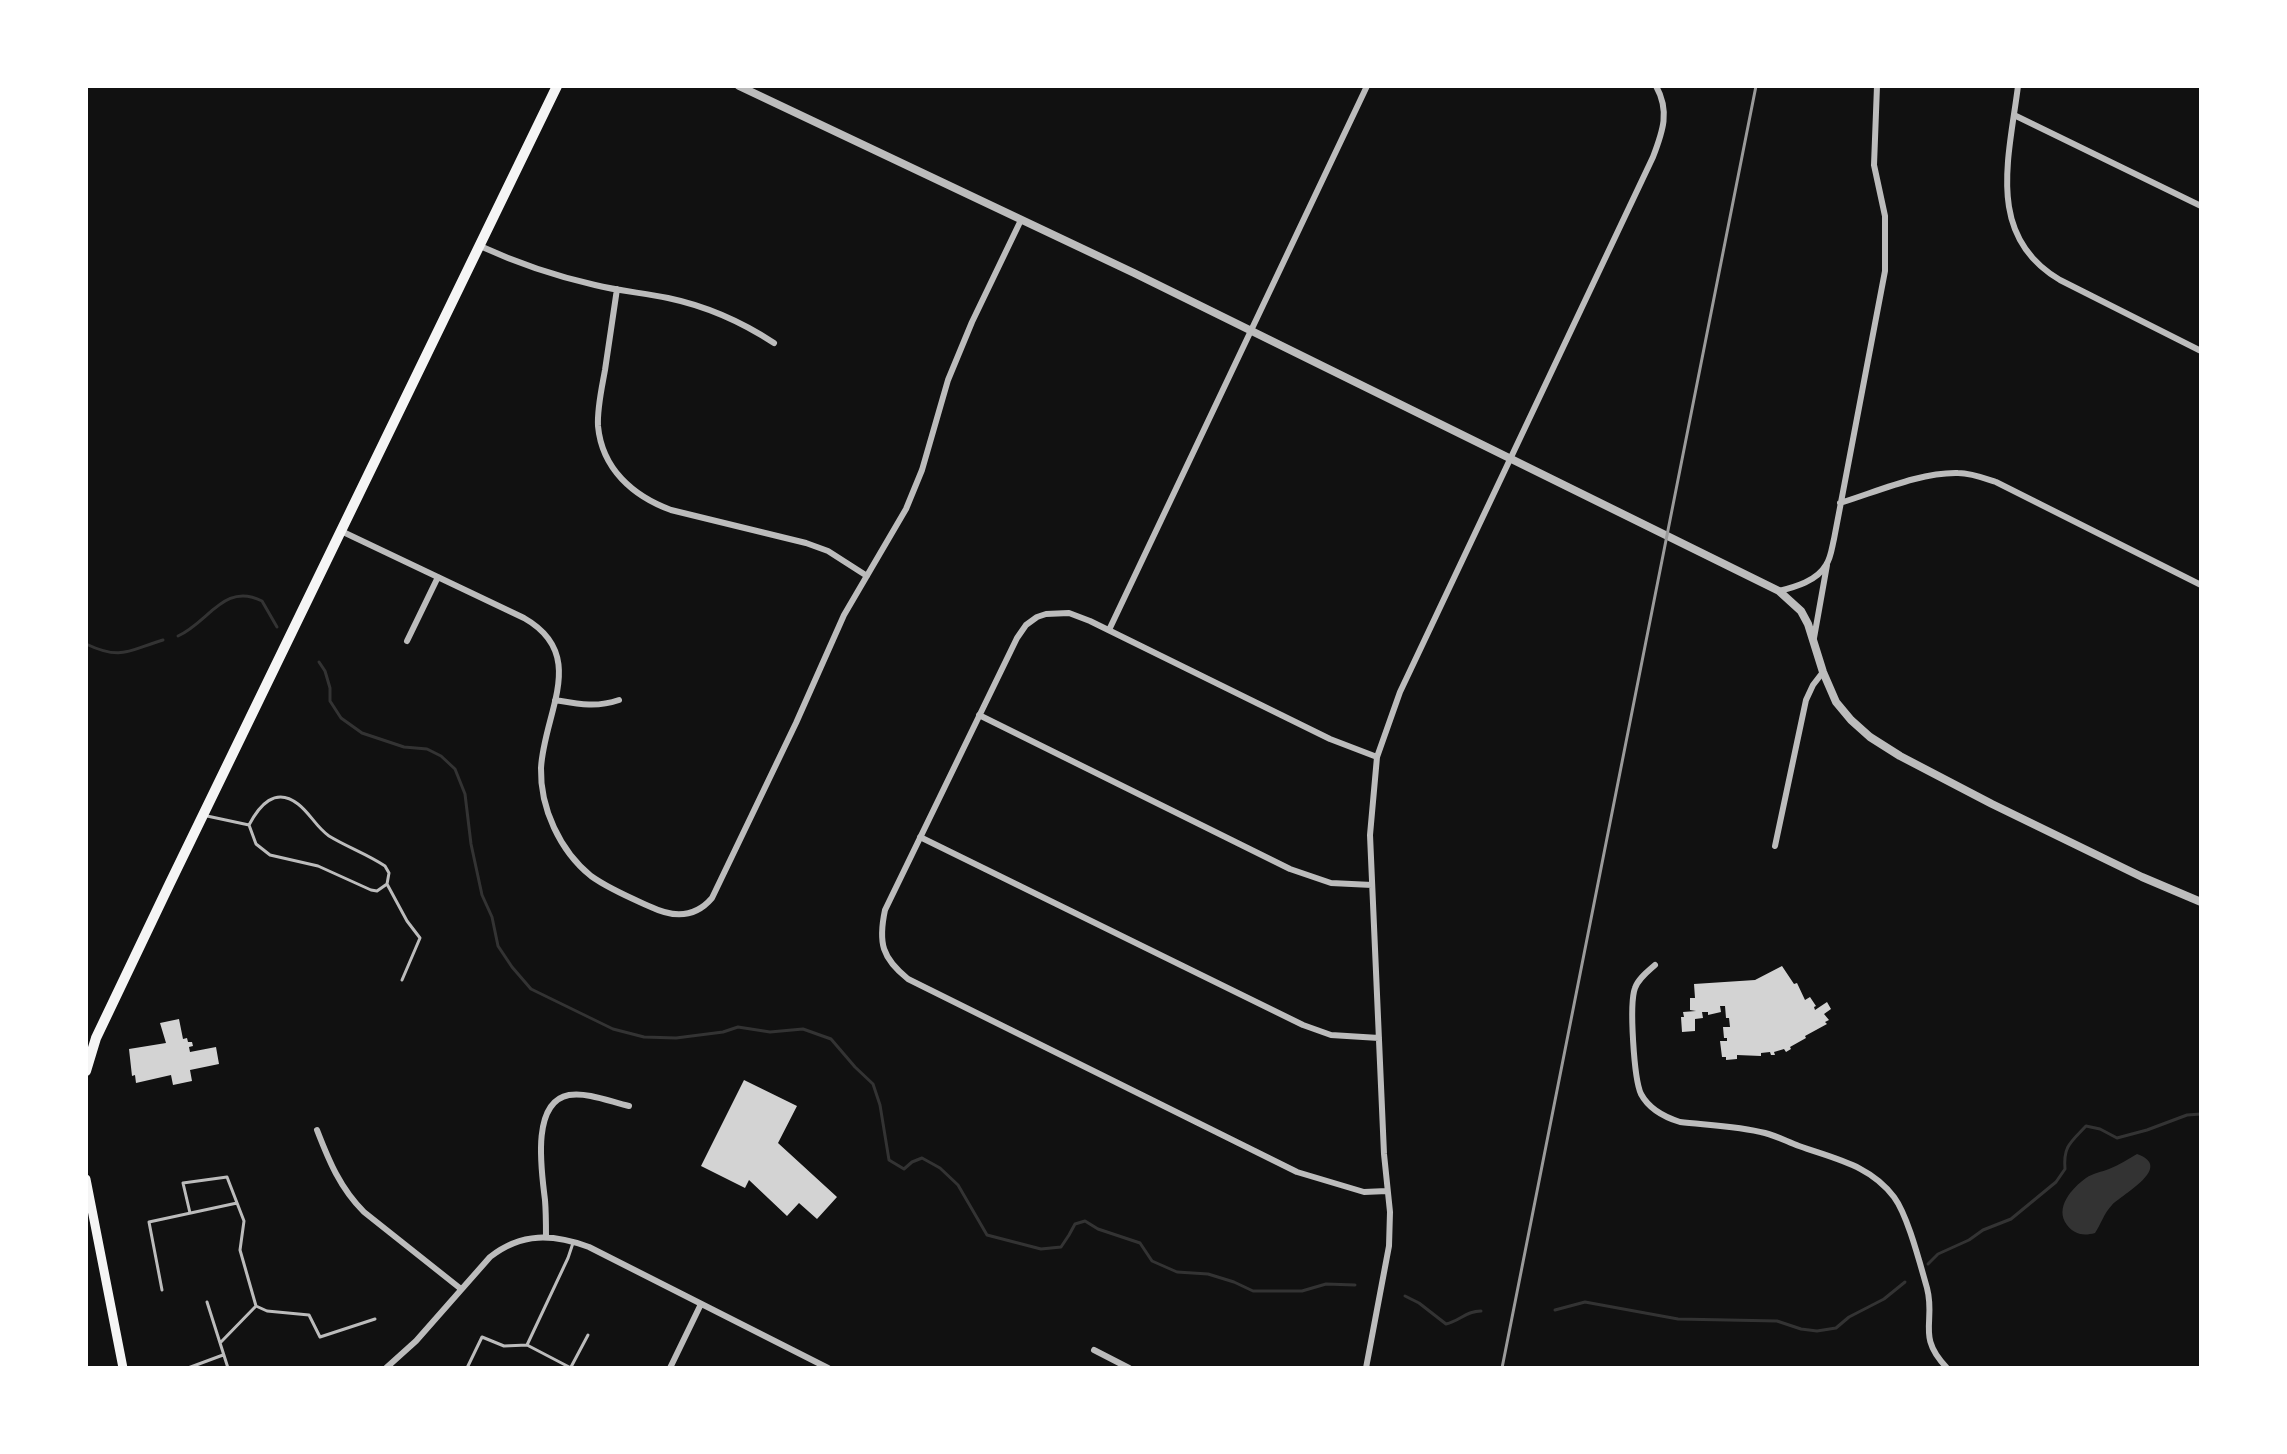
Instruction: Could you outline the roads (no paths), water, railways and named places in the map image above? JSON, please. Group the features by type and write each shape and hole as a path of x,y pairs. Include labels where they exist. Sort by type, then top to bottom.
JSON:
{"main road":[{"path":"86,1054 557,86"},
{"path":"86,1071 96,1038"},
{"path":"86,1179 123,1368"}],"street":[{"path":"739,86 1251,331 1779,591 1801,611 1814,638 1823,672 1836,702 1870,737 1992,804 2142,877 2201,902"},
{"path":"1109,630 1367,86"},
{"path":"1366,1368 1389,1246 1370,835 1377,757 1400,692 1653,157 1664,130 1666,115 1656,86"},
{"path":"1814,638 1885,271 1885,216 1874,165 1877,86"},
{"path":"2018,86 2006,193 2013,227 2029,255 2049,273 2201,351"},
{"path":"2014,115 2201,206"},
{"path":"341,531 524,618 545,633 552,642 559,664 541,767 547,808 554,829 591,876 659,911 678,915 696,912 712,898 844,615 906,509 922,470 948,380 1021,220"},
{"path":"480,245 524,265 577,281 702,307 747,325 774,343"},
{"path":"617,289 598,425 612,469 628,487 649,502 806,543 828,551 867,576"},
{"path":"1840,503 1928,476 1949,473 1975,475 1996,482 2201,585"},
{"path":"1779,591 1814,578 1827,565"},
{"path":"407,641 438,577"},
{"path":"1377,757 1330,739 1069,613 1037,617 1026,625 1017,638 885,910 881,931 883,951 893,967 908,979 1297,1172 1364,1192 1387,1191"},
{"path":"1775,846 1806,700 1823,672"},
{"path":"555,700 601,706 619,700"},
{"path":"979,715 1290,869 1331,883 1372,885"},
{"path":"920,837 1303,1025 1331,1035 1379,1038"},
{"path":"1655,965 1637,984 1633,1000 1636,1075 1639,1090 1647,1102 1668,1118 1680,1122 1768,1133 1862,1168 1881,1181 1901,1208 1928,1293 1929,1337 1938,1359 1947,1368"},
{"path":"546,1237 539,1148 551,1108 555,1102 569,1095 584,1095 629,1106"},
{"path":"317,1130 332,1169 351,1200 461,1289"},
{"path":"386,1368 416,1341 490,1257 504,1246 546,1237 589,1247 826,1368"},
{"path":"670,1368 701,1304"},
{"path":"1094,1350 1129,1368"}],"lane":[{"path":"387,884 377,891 371,890 318,866 270,855 256,844 249,825 265,802 281,798 295,801 325,834 385,866 389,873 387,884 420,938 402,980"},
{"path":"203,816 249,825"},
{"path":"190,1213 183,1183 227,1177 244,1221 240,1250 256,1306 267,1311 309,1315 320,1337 375,1319"},
{"path":"162,1290 149,1222 237,1203"},
{"path":"527,1345 573,1242"},
{"path":"207,1302 228,1368"},
{"path":"220,1343 256,1306"},
{"path":"467,1368 482,1337 504,1346 527,1345 571,1368 588,1335"},
{"path":"188,1368 223,1355"}],"waterway":[{"path":"178,636 217,606 237,596 262,601 277,627"},
{"path":"86,644 117,653 163,640"},
{"path":"319,662 330,688 330,701 341,718 362,733 404,747 427,749 441,756 455,769 465,794 482,895 492,917 498,946 531,989 613,1029 644,1037 676,1038 738,1027 770,1032 803,1029 831,1039 873,1084 880,1105 889,1160 904,1169 922,1158 940,1168 958,1185 987,1235 1041,1249 1061,1247 1075,1224 1085,1221 1098,1229 1140,1243 1152,1261 1177,1272 1208,1274 1253,1291 1302,1291 1326,1284 1355,1285"},
{"path":"1928,1264 1938,1254 2011,1219 2056,1182 2065,1169 2069,1145 2086,1126 2117,1138 2187,1115 2201,1114"},
{"path":"1555,1310 1585,1302 1678,1319 1777,1321 1817,1331 1836,1328 1849,1317 1884,1299 1905,1282"},
{"path":"1405,1296 1446,1324 1481,1311"}],"railway":[{"path":"1502,1368 1756,86"}]}
